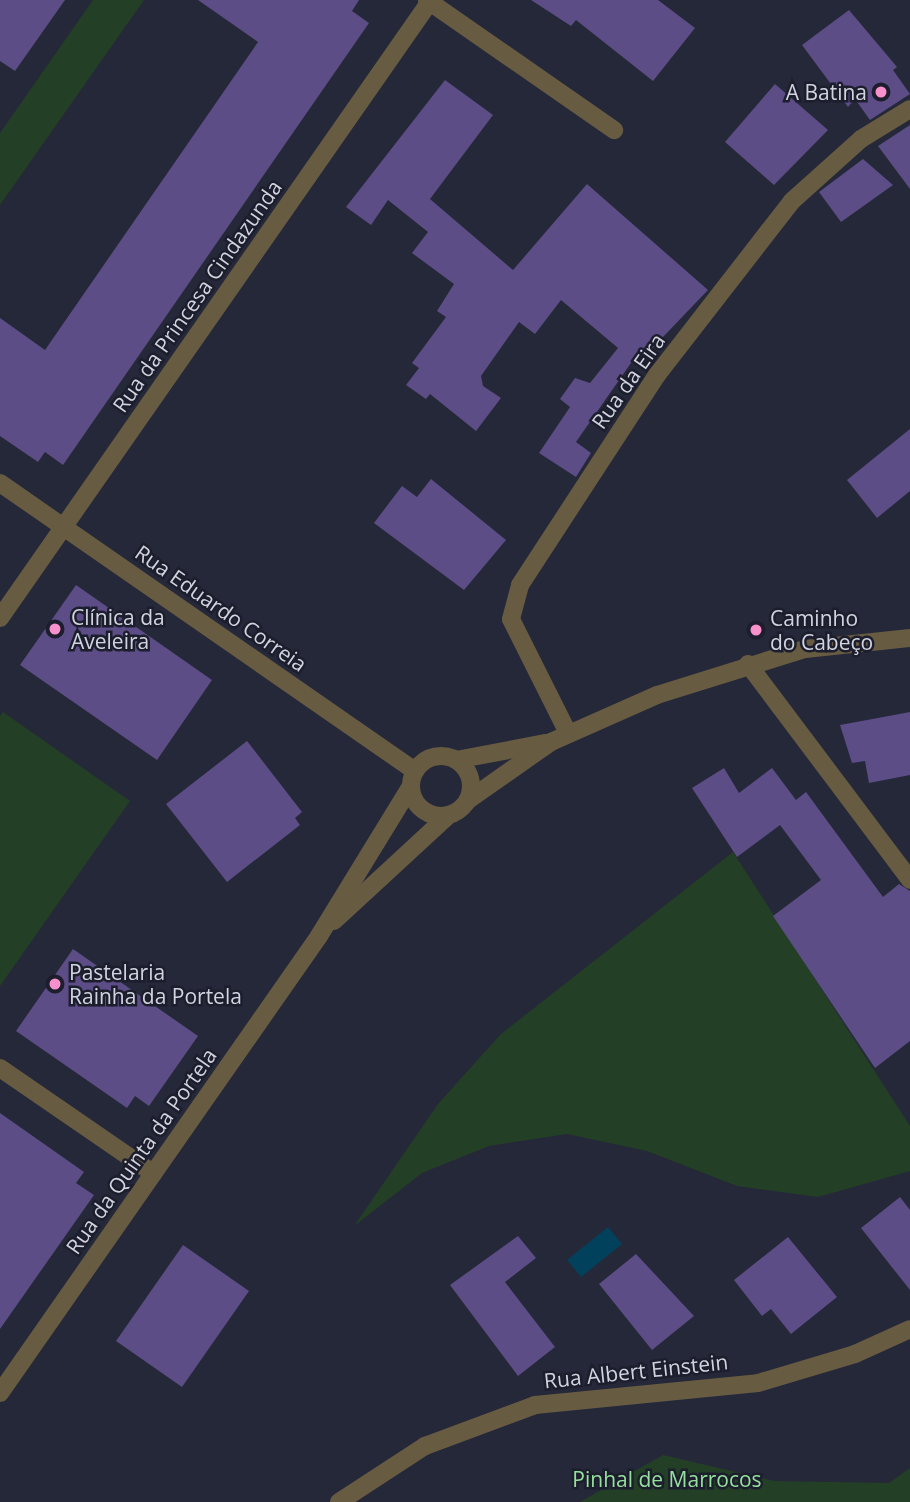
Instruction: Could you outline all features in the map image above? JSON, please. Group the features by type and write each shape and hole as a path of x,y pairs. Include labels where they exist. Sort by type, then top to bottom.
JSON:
{"street":[{"path":"429,1 614,130"},
{"name":"Rua da Princesa Cindazunda","path":"0,618 429,1"},
{"name":"Rua da Eira","path":"568,733 511,619 520,584 657,375 792,201 861,139 910,109"},
{"name":"Rua Eduardo Correia","path":"0,482 413,779"},
{"path":"551,742 456,760 429,759 413,779 422,810 449,815 551,742 568,733 748,664 805,649 910,638"},
{"path":"748,664 910,880"},
{"path":"456,760 469,774 467,802"},
{"name":"Rua da Quinta da Portela","path":"0,1393 319,936 413,779"},
{"name":"Rua da Quinta da Portela","path":"319,936 449,815"},
{"path":"0,1068 153,1173"},
{"name":"Rua Albert Einstein","path":"339,1502 425,1446 535,1405 758,1382 843,1359 910,1329"}],"green space":[{"path":"93,0 144,0 0,205 0,133"},
{"path":"3,712 130,801 0,986 0,716"},
{"path":"733,852 910,1126 910,1171 818,1197 737,1186 647,1151 567,1134 489,1146 422,1173 354,1226 438,1104 501,1034"},
{"name":"Pinhal de Marrocos","path":"663,1455 775,1481 889,1483 910,1468 910,1502 580,1502"}],"water":[{"path":"608,1227 622,1244 581,1277 567,1260"}],"building":[{"path":"0,0 65,0 15,71 0,61"},
{"path":"198,0 359,0 352,11 369,23 63,465 45,452 38,462 0,436 0,318 45,350 258,42"},
{"path":"531,0 658,0 695,28 653,81 576,20 571,26"},
{"path":"849,10 897,67 893,70 910,94 870,120 855,99 848,107 802,45"},
{"path":"445,80 493,115 430,199 513,270 587,184 708,290 640,361 633,360 576,442 591,453 576,477 539,453 570,407 560,399 575,378 590,383 618,348 561,300 535,334 519,322 481,376 483,386 501,398 476,431 430,394 426,399 406,385 419,368 412,363 446,317 437,311 454,284 412,253 428,232 388,200 371,225 346,207"},
{"path":"775,84 828,130 774,185 725,142"},
{"path":"910,125 910,189 878,146"},
{"path":"863,159 893,185 841,222 819,192"},
{"path":"910,429 910,491 877,518 847,480"},
{"path":"431,479 506,540 464,590 374,523 402,486 417,497"},
{"path":"76,585 212,680 157,760 20,665"},
{"path":"910,712 910,775 869,783 865,761 852,763 840,725"},
{"path":"247,741 302,812 295,818 300,825 227,882 166,804"},
{"path":"724,768 739,793 772,768 796,800 806,792 883,897 899,884 910,891 910,1041 875,1068 773,916 821,880 780,825 737,857 692,788"},
{"path":"73,949 198,1036 149,1106 135,1096 127,1108 16,1031"},
{"path":"0,1113 84,1172 76,1183 94,1195 0,1329"},
{"path":"900,1197 910,1210 910,1290 861,1228"},
{"path":"518,1236 536,1258 505,1282 555,1347 518,1376 450,1285"},
{"path":"788,1237 837,1297 791,1334 771,1309 762,1316 734,1280"},
{"path":"183,1245 249,1291 182,1387 116,1341"},
{"path":"636,1254 694,1316 652,1350 599,1284"}],"place":[{"name":"A Batina","path":"881,92"},
{"name":"Clínica da Aveleira","path":"55,629"},
{"name":"Caminho do Cabeço","path":"756,630"},
{"name":"Pastelaria Rainha da Portela","path":"55,984"}]}
